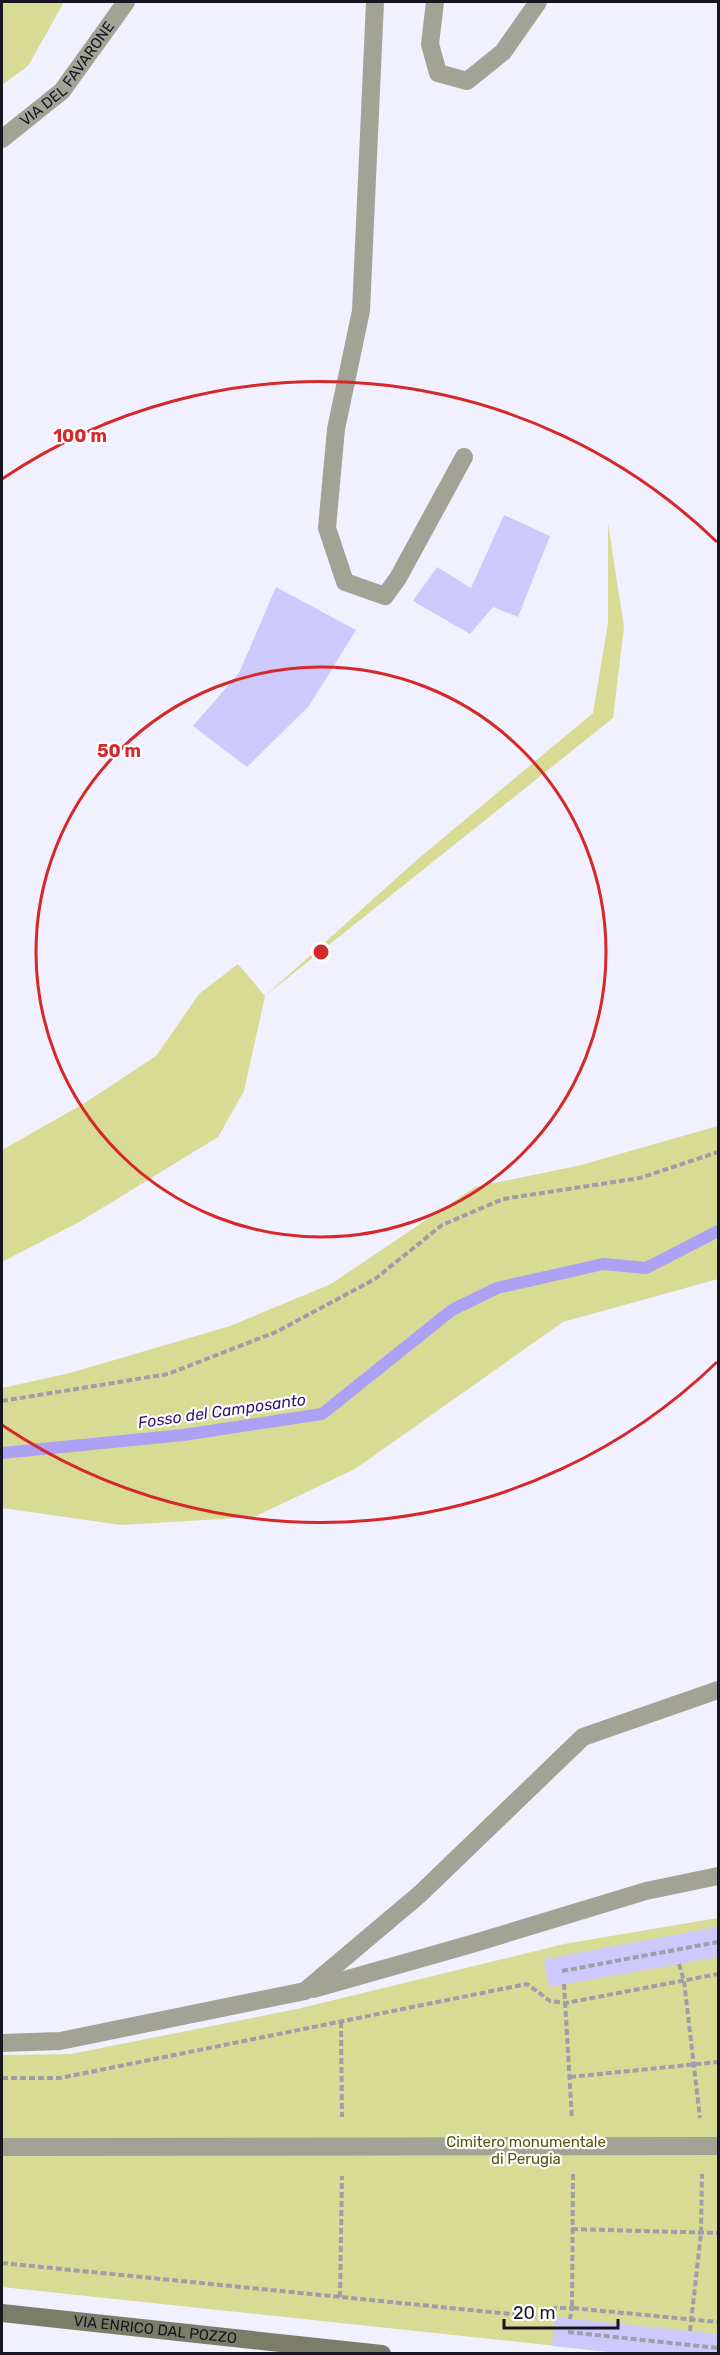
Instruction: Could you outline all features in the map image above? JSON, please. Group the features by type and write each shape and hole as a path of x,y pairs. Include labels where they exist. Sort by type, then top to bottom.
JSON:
{"street":[{"name":"VIA DEL FAVARONE","path":"2,139 62,91 126,2"},
{"path":"375,2 360,311 336,429 327,528 345,582 385,596 398,578 465,457"},
{"path":"435,2 430,44 438,73 467,81 504,52 538,2"},
{"path":"305,1991 420,1894 583,1737 718,1690"},
{"path":"2,2043 60,2042 305,1991 646,1891 718,1876"},
{"path":"2,2147 718,2146"},
{"name":"VIA ENRICO DAL POZZO","path":"2,2313 382,2354"}],"path":[{"path":"2,1401 168,1374 276,1332 375,1279 442,1225 503,1199 640,1178 718,1152"},
{"path":"561,1971 718,1942"},
{"path":"680,1964 684,1981"},
{"path":"2,2079 60,2078 527,1984 550,2001 566,2003 718,1974"},
{"path":"564,1984 573,2146 572,2308 570,2319"},
{"path":"570,2077 718,2062"},
{"path":"572,2229 718,2234"},
{"path":"2,2263 550,2318 555,2308 572,2308 718,2322"},
{"path":"690,2331 692,2319"},
{"path":"568,2332 718,2348"}],"green space":[{"path":"2,2 64,2 28,66 2,85"},
{"path":"608,523 624,627 613,718 265,996 419,858 593,713 608,623"},
{"path":"238,964 265,996 244,1091 218,1137 81,1221 2,1262 2,1150 83,1104 156,1056 199,994"},
{"path":"718,1126 718,1279 563,1322 355,1469 254,1517 121,1525 2,1508 2,1388 70,1373 230,1326 331,1284 475,1187 581,1165"},
{"name":"Cimitero monumentale di Perugia","path":"718,1918 718,2353 622,2353 2,2287 2,2055 71,2054 297,2009 564,1944"}],"building":[{"path":"504,515 550,536 518,617 493,607 470,634 413,601 437,567 471,588"},
{"path":"276,587 356,630 309,706 247,767 193,726 239,673"},
{"path":"718,1927 718,1957 549,1987 544,1959"},
{"path":"555,2317 718,2334 718,2354 627,2354 552,2346"}],"waterway":[{"name":"Fosso del Camposanto","path":"2,1453 183,1435 322,1414 452,1310 497,1288 603,1264 646,1268 718,1231"}]}
